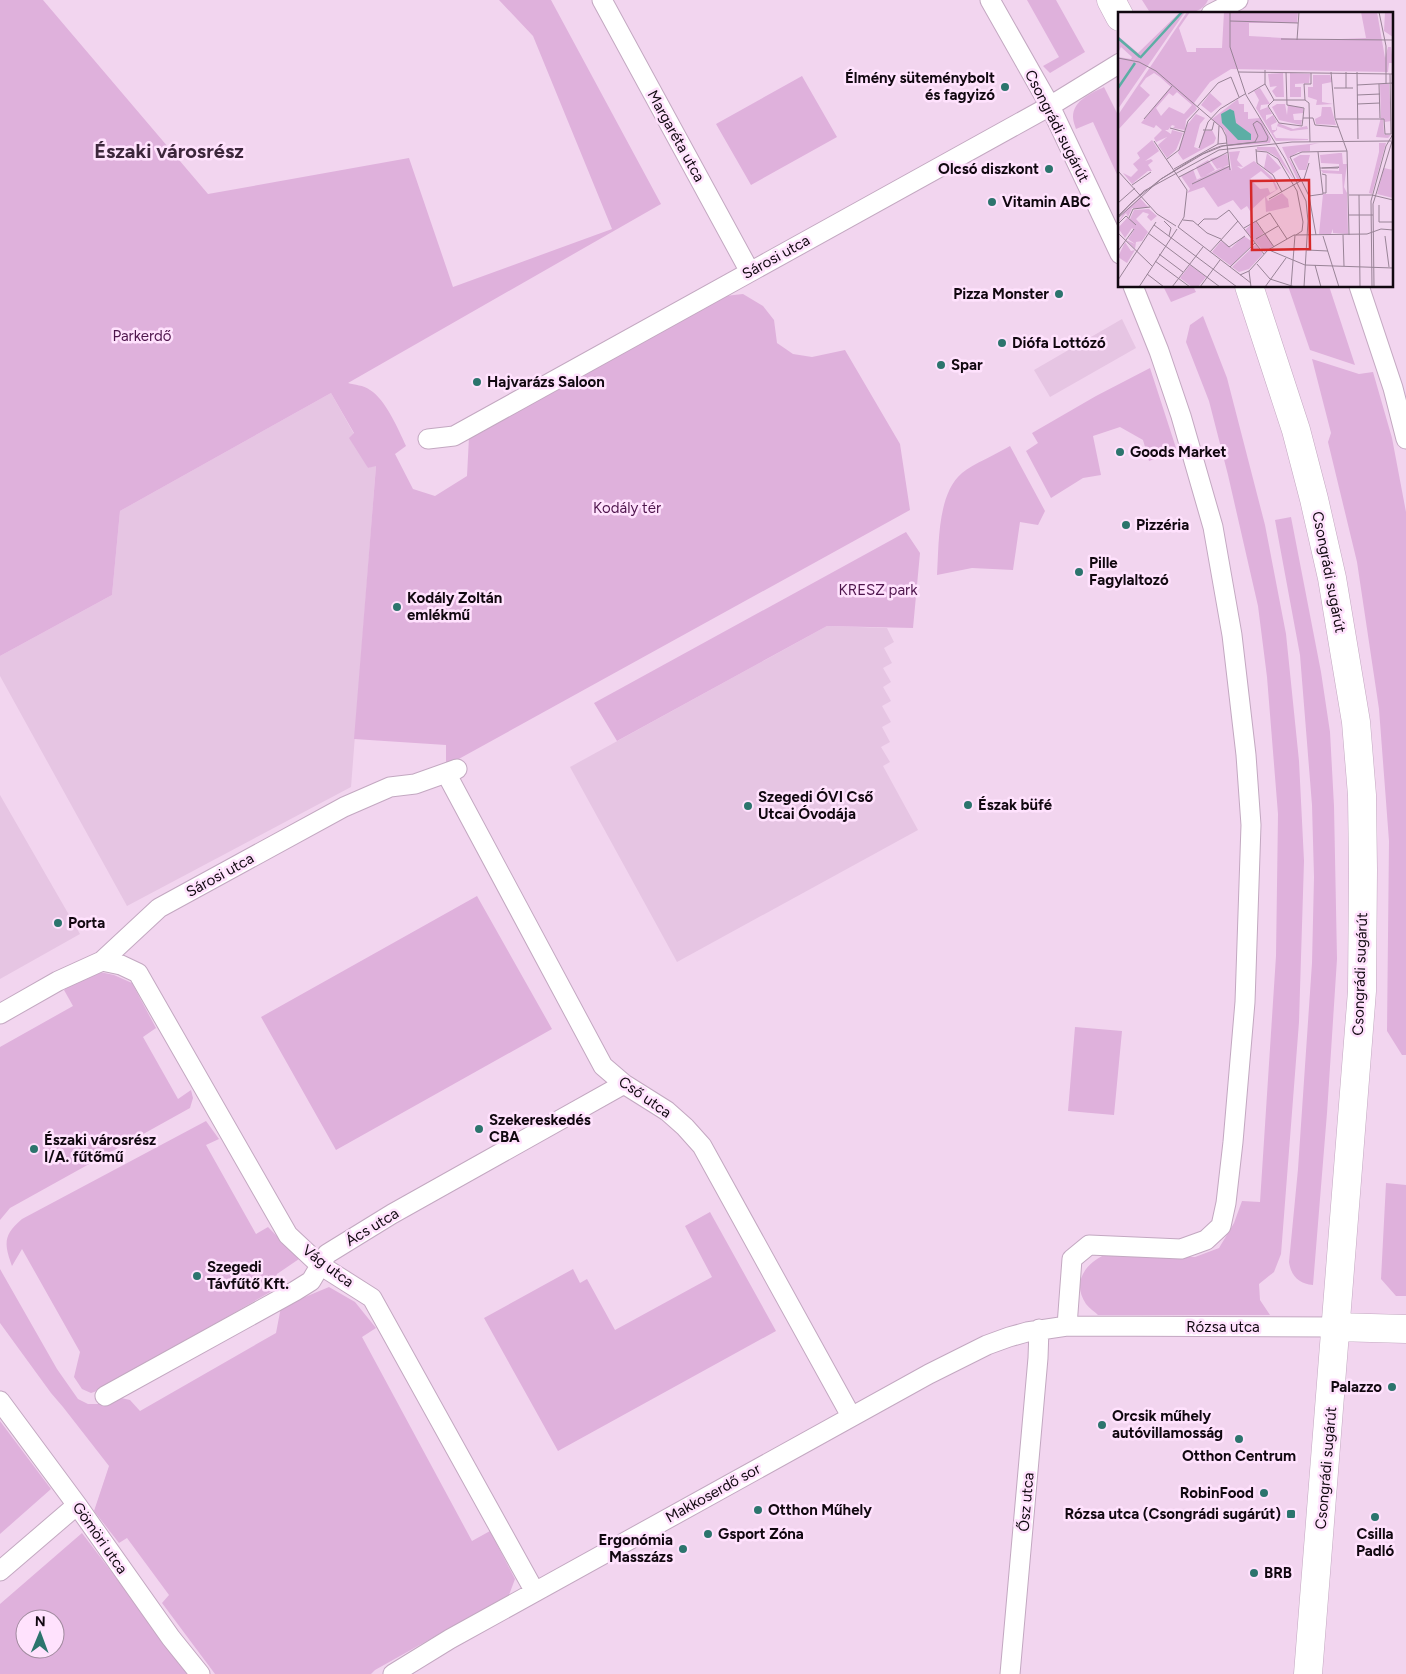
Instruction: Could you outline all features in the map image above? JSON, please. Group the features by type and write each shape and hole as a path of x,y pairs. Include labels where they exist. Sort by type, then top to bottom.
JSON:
{"main road":[{"path":"1111,0 1118,13"},
{"name":"Csongrádi sugárút","path":"1250,288 1296,430 1332,578 1356,722 1361,786 1363,870 1362,991 1308,1674"},
{"name":"Rózsa utca","path":"1336,1327 1406,1329"}],"street":[{"name":"Margaréta utca","path":"602,0 750,272"},
{"name":"Csongrádi sugárút","path":"990,0 1050,106 1118,250"},
{"path":"1215,12 1238,0 1243,12"},
{"name":"Sárosi utca","path":"428,439 454,436 1050,106 1118,64"},
{"path":"1066,1326 1072,1259 1088,1245 1181,1249 1206,1240 1221,1226 1226,1203 1233,1142 1245,1002 1251,825 1246,755 1232,635 1211,519 1181,416 1134,288"},
{"path":"1360,288 1399,388 1406,439"},
{"name":"Sárosi utca","path":"0,1014 58,981 102,961 159,908 344,807 390,788 415,784 452,771"},
{"name":"Cső utca","path":"452,771 603,1066 624,1084 668,1111 686,1127 702,1146 851,1416"},
{"name":"Vág utca","path":"102,961 121,965 138,973 288,1235 320,1265 372,1298 535,1592"},
{"name":"Ács utca","path":"105,1396 311,1281 327,1254 392,1214 624,1084"},
{"name":"Rózsa utca","path":"1040,1329 1066,1326 1336,1327"},
{"name":"Makkoserdő sor","path":"393,1674 413,1669 535,1592 929,1374 987,1345 1040,1329"},
{"name":"Ősz utca","path":"1010,1674 1040,1329"},
{"name":"Gömöri utca","path":"0,1401 77,1505 170,1638 200,1674"},
{"path":"0,1571 77,1505"}],"shaded area":[{"path":"1122,319 1136,348 1050,397 1034,370"},
{"path":"331,393 354,434 368,468 376,465 351,787 127,906 0,676 0,656 112,595 120,511"},
{"name":"Szegedi ÓVI Cső Utcai Óvodája","path":"827,626 887,628 894,642 884,648 892,663 883,668 891,682 883,687 891,701 882,706 891,722 882,727 890,742 881,747 890,762 883,766 918,830 677,962 570,767"},
{"path":"0,795 80,934 0,979"}],"green space":[{"path":"0,0 43,0 208,194 409,158 453,287 612,229 533,36 499,0 551,0 661,204 348,383 370,390 386,408 406,446 395,454 413,489 435,496 467,476 469,437 725,296 743,294 763,306 774,320 777,343 793,354 812,357 845,350 900,444 910,510 446,766 446,745 354,739 376,466 368,468 349,438 354,433 331,393 120,511 112,595 0,656"},
{"path":"1027,0 1056,0 1085,52 1050,73 1043,66 1059,57"},
{"path":"1142,0 1208,0 1204,6 1194,12 1149,11"},
{"path":"802,76 837,137 751,185 716,124"},
{"path":"1104,87 1118,115 1118,177 1093,122 1076,129 1073,120 1074,111 1076,106 1089,95"},
{"path":"1164,288 1194,288 1196,292 1171,302"},
{"path":"1289,288 1330,288 1355,365 1310,350"},
{"path":"1203,316 1227,378 1265,525 1286,634 1299,761 1304,861 1299,1022 1281,1254 1274,1272 1259,1284 1260,1300 1270,1315 1098,1315 1086,1304 1080,1289 1082,1275 1097,1259 1104,1255 1195,1257 1219,1248 1234,1223 1242,1201 1260,1202 1276,956 1278,814 1267,677 1258,606 1209,401 1186,342 1190,325"},
{"path":"1312,359 1359,374 1373,372 1392,438 1406,512 1406,1055 1402,1055 1387,1031 1389,841 1379,709 1357,562 1328,442 1331,433"},
{"path":"1150,368 1177,451 1149,461 1143,440 1120,427 1093,436 1101,475 1083,478 1051,498 1026,451 1038,443 1032,433 1096,396"},
{"path":"1010,446 1045,511 1038,525 1020,522 1013,570 972,568 937,575 941,521 948,494 954,482 962,473"},
{"path":"1291,517 1321,672 1330,732 1334,806 1337,959 1313,1285 1304,1283 1296,1278 1289,1262 1298,1169 1312,963 1314,877 1312,805 1300,655 1275,520"},
{"name":"KRESZ park","path":"906,532 920,553 913,628 827,626 617,741 594,703"},
{"path":"477,896 552,1029 336,1150 261,1017"},
{"path":"100,972 114,975 132,983 156,1028 143,1037 178,1099 191,1090 193,1098 190,1108 10,1208 0,1220 0,1047 73,1006 64,990 85,975"},
{"path":"1075,1027 1122,1031 1114,1115 1068,1111"},
{"path":"206,1121 219,1139 206,1145 256,1234 268,1227 299,1259 277,1274 272,1291 100,1390 91,1393 82,1389 74,1377 80,1352 22,1249 12,1266 7,1246 8,1235 22,1219"},
{"path":"1386,1183 1406,1185 1406,1296 1396,1296 1381,1279"},
{"path":"710,1212 776,1331 558,1451 484,1318 573,1269 580,1283 587,1279 615,1330 712,1277 685,1226"},
{"path":"0,1269 57,1369 78,1399 88,1404 103,1404 117,1397 130,1400 140,1411 276,1333 281,1307 329,1287 355,1302 376,1328 362,1337 472,1541 490,1531 515,1579 509,1595 371,1674 215,1674 162,1603 169,1595 127,1538 119,1543 94,1511 109,1466 51,1393 0,1323"},
{"path":"0,1421 51,1489 0,1534"},
{"path":"82,1533 189,1674 0,1674 0,1604"}],"place":[{"name":"Élmény süteménybolt és fagyizó","path":"1005,87"},
{"name":"Olcsó diszkont","path":"1049,169"},
{"name":"Vitamin ABC","path":"992,202"},
{"name":"Pizza Monster","path":"1059,294"},
{"name":"Diófa Lottózó","path":"1002,343"},
{"name":"Spar","path":"941,365"},
{"name":"Hajvarázs Saloon","path":"477,382"},
{"name":"Goods Market","path":"1120,452"},
{"name":"Pizzéria","path":"1126,525"},
{"name":"Pille Fagylaltozó","path":"1079,572"},
{"name":"Kodály Zoltán emlékmű","path":"397,607"},
{"name":"Észak büfé","path":"968,805"},
{"name":"Szegedi ÓVI Cső Utcai Óvodája","path":"748,806"},
{"name":"Porta","path":"58,923"},
{"name":"Szekereskedés CBA","path":"479,1129"},
{"name":"Északi városrész I/A. fűtőmű","path":"34,1149"},
{"name":"Szegedi Távfűtő Kft.","path":"197,1276"},
{"name":"Palazzo","path":"1392,1387"},
{"name":"Orcsik műhely autóvillamosság","path":"1102,1425"},
{"name":"Otthon Centrum","path":"1239,1439"},
{"name":"RobinFood","path":"1264,1493"},
{"name":"Otthon Műhely","path":"758,1510"},
{"name":"Rózsa utca (Csongrádi sugárút)","path":"1291,1514"},
{"name":"Csilla Padló","path":"1375,1517"},
{"name":"Gsport Zóna","path":"708,1534"},
{"name":"Ergonómia Masszázs","path":"683,1549"},
{"name":"BRB","path":"1254,1573"}],"district":[{"name":"Északi városrész","path":"169,151"}],"park label":[{"name":"Parkerdő","path":"142,336"},
{"name":"Kodály tér","path":"627,508"}]}
